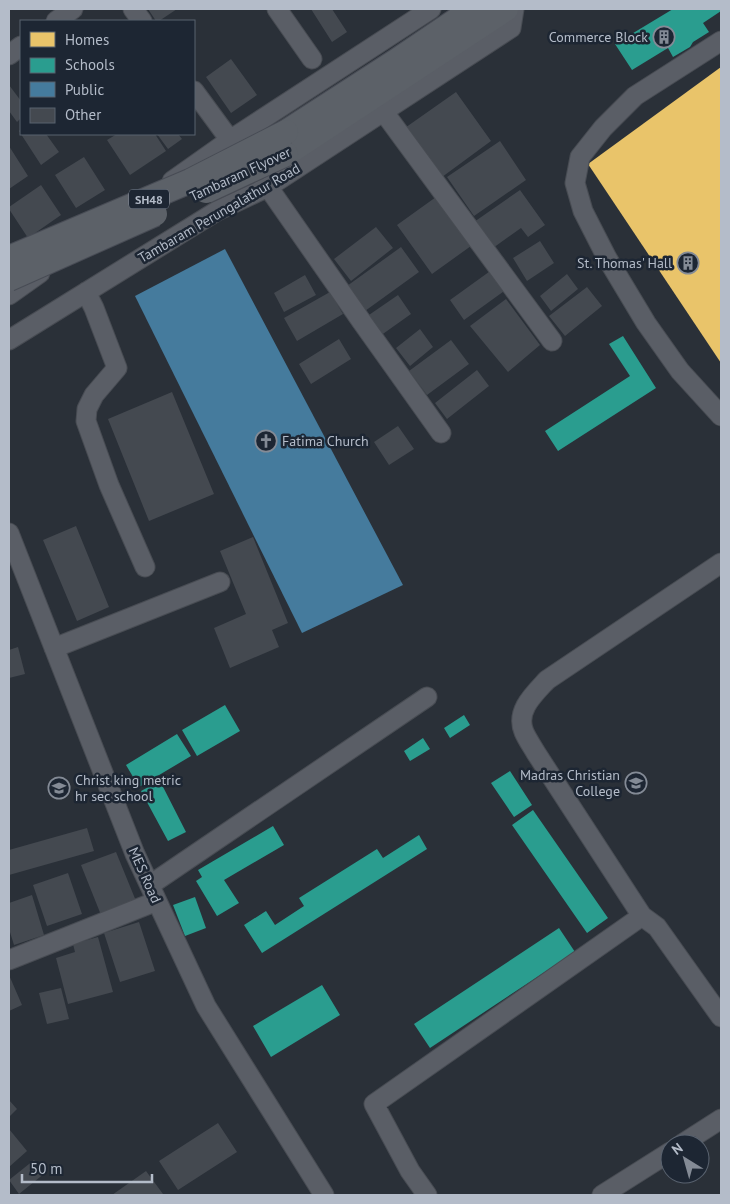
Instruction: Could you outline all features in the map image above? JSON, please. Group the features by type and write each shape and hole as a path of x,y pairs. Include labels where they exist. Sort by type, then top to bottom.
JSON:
{"main road":[{"name":"Tambaram Flyover","path":"18,281 286,154 454,32 473,9"},
{"name":"Tambaram Flyover","path":"9,258 190,181 286,132 396,61 506,9"}],"street":[{"path":"58,20 74,9"},
{"path":"133,9 141,20"},
{"path":"277,9 312,59"},
{"path":"9,295 18,281 431,9"},
{"name":"Tambaram Perungalathur Road","path":"9,340 217,211 268,187 511,28 514,9"},
{"path":"721,41 635,96 602,128 580,157 575,183 587,219 607,258 646,323 680,371 721,416"},
{"path":"9,55 20,47"},
{"path":"195,92 230,140"},
{"path":"383,111 552,341"},
{"path":"268,187 441,433"},
{"path":"9,251 18,281"},
{"path":"86,292 117,368 94,395 87,409 86,421 109,485 145,568"},
{"name":"MES Road","path":"9,533 135,854 206,1006 324,1195"},
{"path":"721,563 547,680 529,699 521,716 523,731 536,753 642,916 657,926 721,1017"},
{"path":"54,648 220,582"},
{"path":"9,960 154,893 428,697"},
{"path":"427,1195 410,1170 374,1104 642,916"},
{"path":"698,1134 721,1119"},
{"path":"602,1195 660,1158"}],"building: Homes":[{"name":"St. Thomas' Hall","path":"721,67 721,363 588,164"}],"building: Schools":[{"name":"Commerce Block","path":"673,9 721,9 721,11 703,23 709,32 693,42 690,47 673,57 668,48 632,70 615,44"},
{"path":"623,336 656,388 558,451 545,431 630,376 609,344"},
{"path":"225,705 240,731 197,756 182,730"},
{"path":"464,715 470,725 450,738 444,728"},
{"path":"177,734 191,756 139,787 126,765"},
{"path":"423,738 430,749 410,761 404,751"},
{"path":"510,771 532,805 514,817 491,783"},
{"path":"160,781 186,832 168,841 141,791"},
{"path":"533,810 608,918 587,933 512,825"},
{"path":"273,826 284,845 224,880 239,903 217,916 196,881 202,877 198,870"},
{"path":"419,835 427,849 262,953 244,925 266,911 275,925 304,906 299,898 377,849 383,858"},
{"path":"195,897 206,928 185,936 173,905"},
{"path":"559,928 575,952 430,1048 414,1024"},
{"path":"322,985 340,1015 271,1057 253,1026"}],"building: Public":[{"name":"Fatima Church","path":"225,249 403,585 302,633 135,296"}],"building: Other":[{"path":"148,9 177,9 160,20 155,20"},
{"path":"311,9 332,9 347,32 332,42"},
{"path":"231,59 257,95 231,113 206,77"},
{"path":"9,85 20,100 20,119 17,122 9,111"},
{"path":"456,92 491,141 438,180 402,130"},
{"path":"22,135 47,135 59,152 41,165"},
{"path":"115,135 156,135 166,151 130,175 107,140"},
{"path":"158,135 179,135 182,139 168,149"},
{"path":"500,141 526,180 474,216 447,177"},
{"path":"9,146 28,176 9,189"},
{"path":"84,157 105,190 76,208 55,175"},
{"path":"41,185 61,215 28,238 9,207"},
{"path":"520,190 545,225 528,237 521,228 493,248 474,222"},
{"path":"436,197 471,246 432,274 397,225"},
{"path":"376,227 393,248 351,281 334,259"},
{"path":"540,241 554,263 527,281 513,258"},
{"path":"401,247 419,272 365,311 347,286"},
{"path":"493,269 507,289 464,320 450,300"},
{"path":"567,274 578,289 551,311 540,296"},
{"path":"305,275 316,295 284,312 274,293"},
{"path":"587,287 602,306 565,336 549,316"},
{"path":"330,292 343,314 297,341 284,318"},
{"path":"398,295 411,314 380,336 366,317"},
{"path":"506,299 540,345 508,372 470,326"},
{"path":"420,329 433,347 410,366 396,348"},
{"path":"339,339 351,359 311,384 299,364"},
{"path":"451,340 469,364 427,395 409,371"},
{"path":"477,370 489,386 447,419 435,403"},
{"path":"172,392 214,494 149,521 108,419"},
{"path":"398,426 414,449 389,465 374,442"},
{"path":"76,526 109,607 77,621 43,540"},
{"path":"253,537 288,623 272,630 279,647 230,668 214,628 246,614 220,551"},
{"path":"18,647 25,674 9,678 9,650"},
{"path":"87,828 94,851 9,875 9,850"},
{"path":"116,852 136,901 101,915 81,865"},
{"path":"68,873 82,914 47,926 33,885"},
{"path":"32,895 44,935 14,945 9,929 9,903"},
{"path":"139,922 155,971 120,982 104,933"},
{"path":"98,937 113,992 68,1004 56,958 75,952 73,944"},
{"path":"9,975 22,1005 9,1011"},
{"path":"61,988 69,1019 47,1024 39,993"},
{"path":"9,1100 17,1109 9,1117"},
{"path":"218,1123 237,1152 178,1190 159,1161"},
{"path":"9,1129 27,1151 9,1167"},
{"path":"34,1160 45,1173 19,1194 9,1180"},
{"path":"146,1171 163,1194 112,1195"}],"place":[{"name":"Commerce Block","path":"664,37"},
{"name":"St. Thomas' Hall","path":"688,263"},
{"name":"Fatima Church","path":"266,441"},
{"name":"Madras Christian College","path":"636,783"},
{"name":"Christ king metric hr sec school","path":"59,788"}]}
